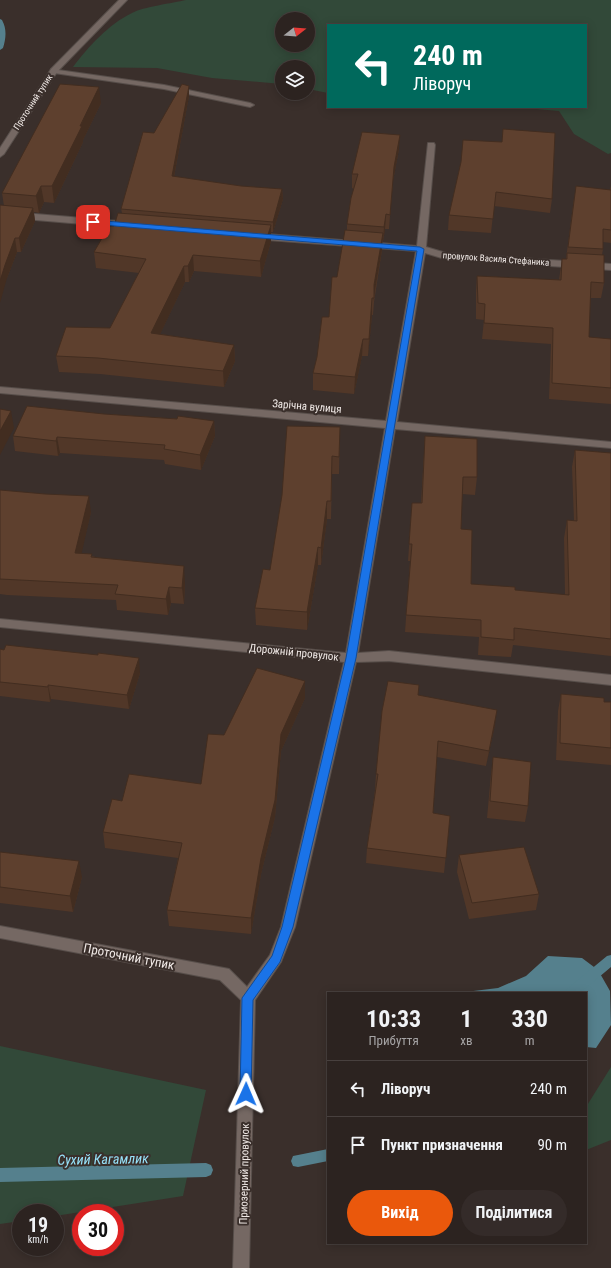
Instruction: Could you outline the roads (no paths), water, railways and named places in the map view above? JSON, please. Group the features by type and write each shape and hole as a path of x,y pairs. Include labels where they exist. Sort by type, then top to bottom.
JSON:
{"street":[{"name":"Проточний тупик","path":"0,154 54,71 123,0"},
{"path":"54,71 164,87 250,105"},
{"path":"248,998 276,958 288,927 351,658 392,425 420,249 431,145"},
{"path":"0,214 143,226"},
{"name":"провулок Василя Стефаника","path":"246,235 420,249 445,256 611,267"},
{"name":"Зарічна вулиця","path":"0,390 611,445"},
{"name":"Дорожній провулок","path":"0,623 351,658 389,656 611,680"},
{"name":"Проточний тупик","path":"0,932 224,974 248,998"},
{"name":"Приозерний провулок","path":"241,1268 248,998"}],"water":[{"path":"548,956 582,958 598,970 610,991 611,1025 596,1048 587,1047 587,992 465,992 498,988 526,976"}],"waterway":[{"path":"0,21 3,34 0,48"},
{"name":"Сухий Кагамлик","path":"572,992 611,960"},
{"name":"Сухий Кагамлик","path":"298,1161 327,1155"},
{"name":"Сухий Кагамлик","path":"0,1175 206,1170"}]}
